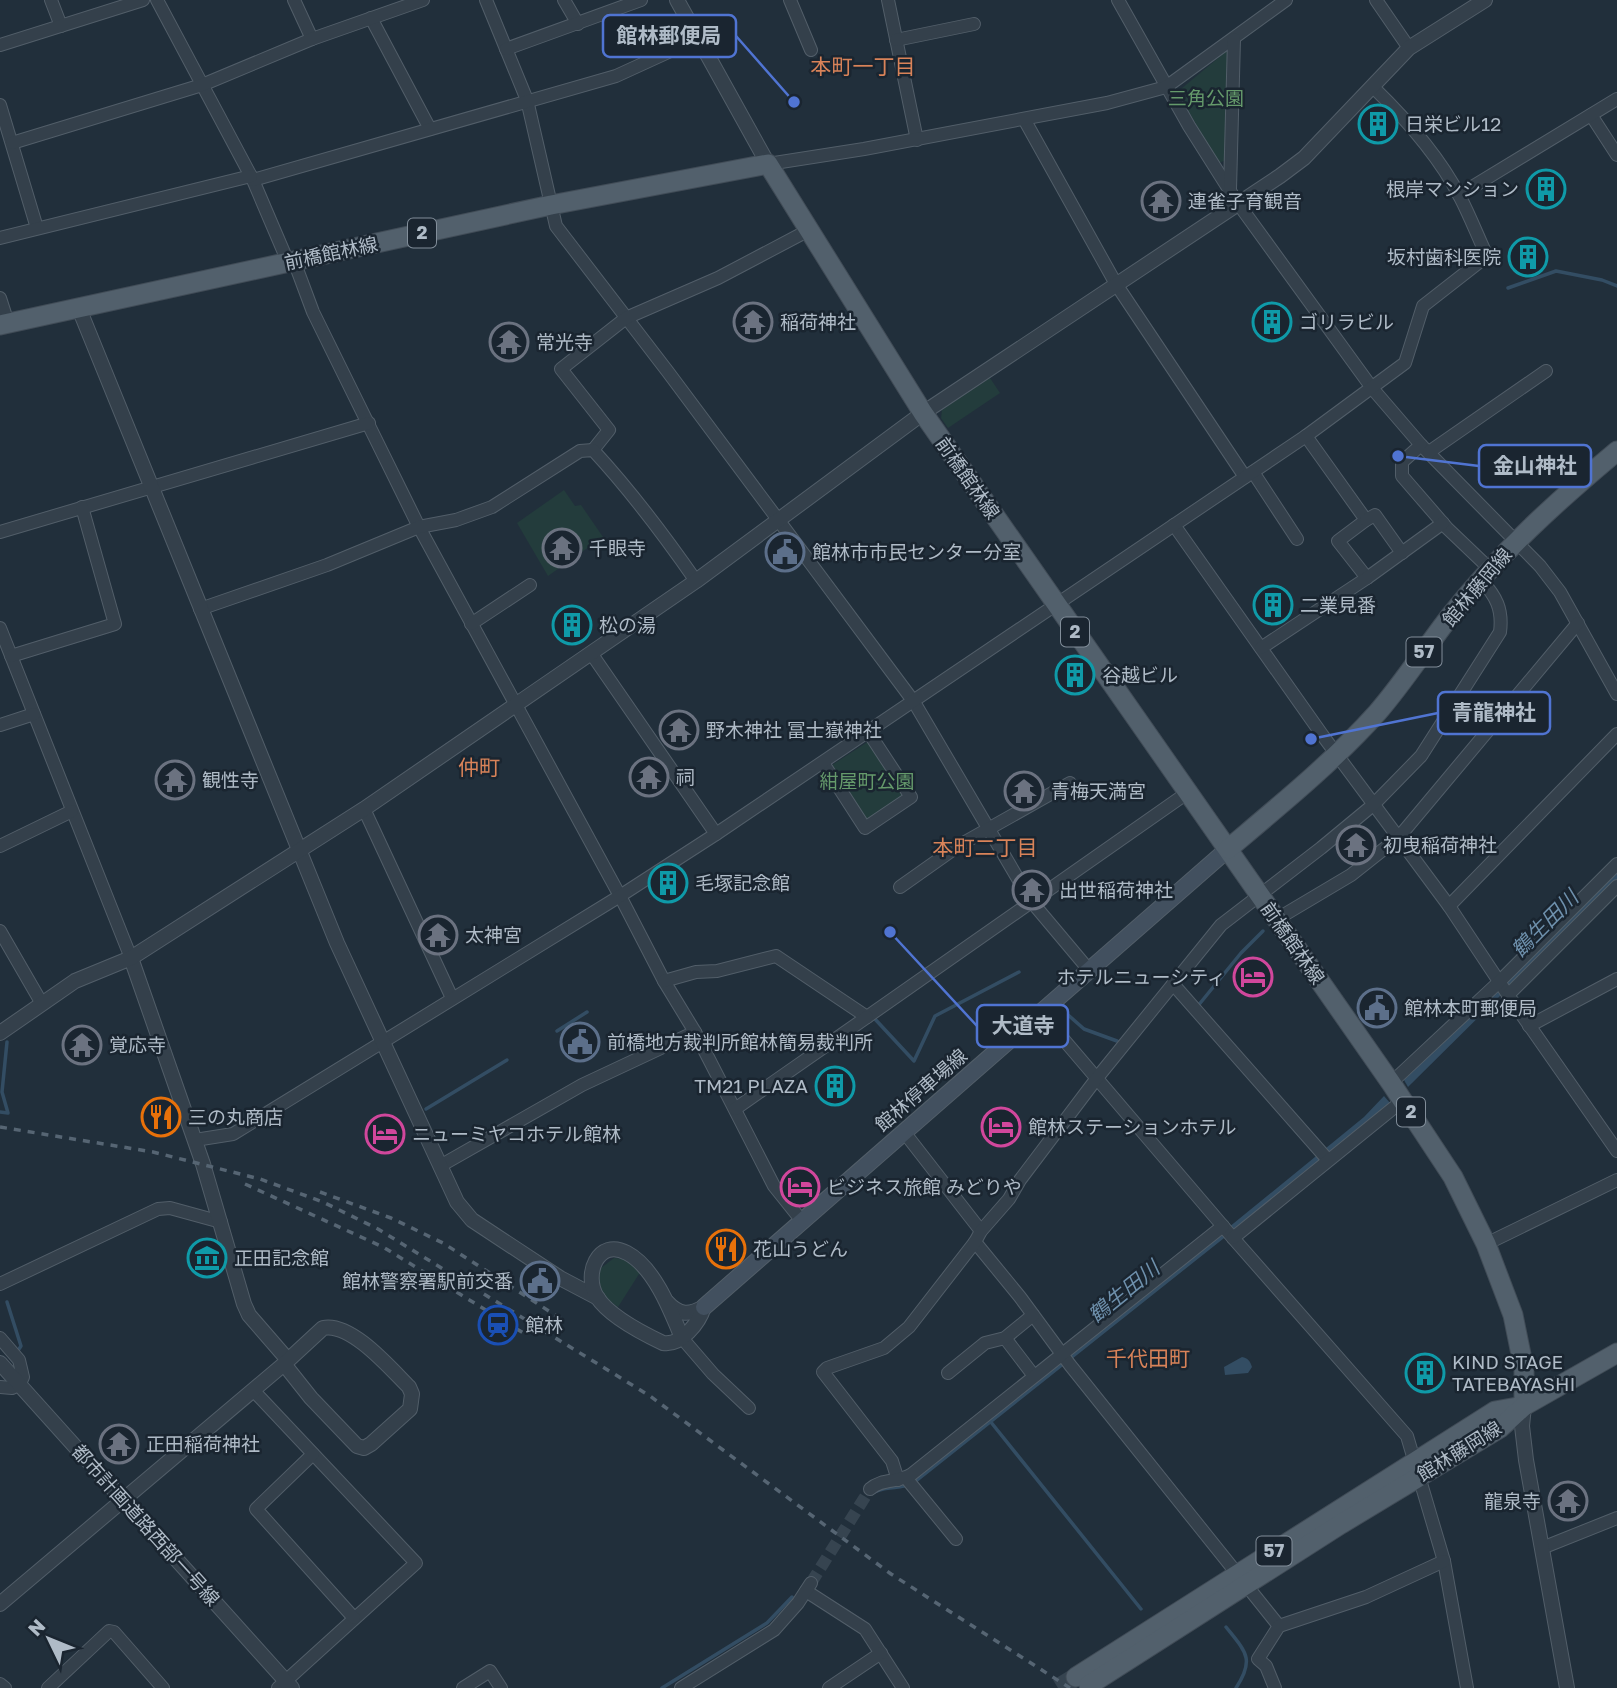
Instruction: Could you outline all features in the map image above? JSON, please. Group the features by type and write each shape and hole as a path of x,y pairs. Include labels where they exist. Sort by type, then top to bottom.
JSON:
{"main road":[{"name":"前橋館林線","path":"4,324 551,205 768,164 923,413 1391,1083 1453,1177 1486,1244 1513,1315 1524,1369 1524,1406"},
{"name":"館林藤岡線","path":"1228,849 1336,755 1396,690 1450,616 1515,541 1617,451"},
{"name":"館林停車場線","path":"704,1307 1228,849"},
{"path":"1524,1406 1617,1353"},
{"name":"館林藤岡線","path":"1082,1681 1418,1468 1500,1428 1524,1406"}],"street":[{"path":"51,0 61,26"},
{"path":"0,45 143,0"},
{"path":"157,0 252,178 313,312 419,527 514,705 621,896 664,981 695,1032 774,1186 802,1221"},
{"path":"294,0 312,39"},
{"path":"12,143 202,85 312,39 423,0"},
{"path":"485,0 527,100 556,226 914,702 1031,901 1090,971"},
{"path":"564,0 578,24"},
{"path":"506,49 641,0"},
{"path":"677,0 768,164 917,140 1107,103 1166,87 1286,0"},
{"path":"790,0 811,50"},
{"path":"888,0 917,140"},
{"path":"1118,0 1166,87 1233,197 1372,388 1425,449 1540,566 1560,592 1617,694"},
{"path":"1376,0 1409,48"},
{"path":"0,1033 41,1002 75,981 131,958 300,851 696,581 923,413 1116,284 1233,197 1304,158 1409,48 1485,0"},
{"path":"371,18 430,129"},
{"path":"896,40 974,24"},
{"path":"0,238 252,178 616,76 699,38"},
{"path":"1233,197 1234,39"},
{"path":"195,1140 233,1135 621,896 869,733 1249,475 1405,363 1423,306 1487,256 1459,195 1403,116 1374,87"},
{"path":"1459,195 1617,99"},
{"path":"0,105 37,228"},
{"path":"1591,115 1617,155"},
{"path":"1024,119 1035,144 1116,284 1297,539"},
{"path":"200,609 327,565 419,527 456,520 492,507 580,451 593,450 609,430 561,369 626,318 718,278 809,230"},
{"path":"0,298 4,324"},
{"path":"78,306 337,943 464,1212 472,1220 663,1343 673,1344 682,1338 701,1317 704,1307"},
{"path":"956,1539 906,1482 823,1372 827,1368 884,1348 909,1327 1009,1199 1020,1180 1097,1078 1221,925 1373,805 1421,756 1500,632 1501,622 1496,595 1485,574 1402,476 1402,462 1546,371"},
{"path":"0,532 369,423"},
{"path":"1306,436 1366,520"},
{"path":"593,450 658,527 696,581"},
{"path":"11,656 115,624 82,507"},
{"path":"1367,578 1338,541 1366,520 1375,515 1402,552"},
{"path":"1261,648 1367,578 1443,523"},
{"path":"1174,525 1336,755 1449,906 1617,1151"},
{"path":"471,624 530,585"},
{"path":"1277,919 1352,875 1399,837 1578,622"},
{"path":"0,1604 286,1362 323,1328 336,1328 370,1348 409,1387 412,1394 410,1409 371,1444 364,1448 357,1446 311,1398 286,1362 249,1315 195,1140 131,958 1,634"},
{"path":"591,653 716,834"},
{"path":"0,725 34,714"},
{"path":"824,763 865,828 911,797 869,733"},
{"path":"1449,906 1617,734"},
{"path":"900,887 958,846 1070,783"},
{"path":"735,1109 1187,793"},
{"path":"364,809 452,998"},
{"path":"0,846 72,811"},
{"path":"1503,988 1617,864"},
{"path":"1391,1083 1617,887"},
{"path":"0,932 41,1002"},
{"path":"664,981 776,956 867,1017"},
{"path":"1530,1026 1617,979"},
{"path":"1173,984 1325,1156"},
{"path":"1041,1013 1227,1232 1407,1436 1444,1561 1467,1688"},
{"path":"440,1166 582,1085 695,1032"},
{"path":"870,1489 877,1483 906,1482 1034,1376 1064,1358 1325,1156 1402,1101"},
{"path":"904,1132 1064,1358 1279,1626"},
{"path":"1486,1244 1617,1180"},
{"path":"0,1284 158,1209 170,1208 221,1222"},
{"path":"597,1298 590,1279 591,1272 606,1251 622,1251 633,1256 666,1301 682,1338 713,1374 748,1408"},
{"path":"551,1270 570,1275 591,1272"},
{"path":"666,1301 682,1314 704,1307"},
{"path":"948,1373 985,1343 1005,1338 1033,1315"},
{"path":"0,1338 22,1366 23,1377 19,1385 12,1388 0,1387"},
{"path":"1005,1338 1034,1376"},
{"name":"都市計画道路西部一号線","path":"0,1363 123,1499 285,1686"},
{"path":"253,1390 416,1563 354,1618 285,1686"},
{"path":"1524,1406 1522,1426 1526,1460 1567,1688"},
{"path":"313,1454 256,1509 354,1618"},
{"path":"1542,1548 1617,1518"},
{"path":"1275,1688 1266,1666 1258,1659 1279,1626 1366,1597 1444,1561"},
{"path":"681,1688 774,1630 809,1587 865,1629 903,1688"},
{"path":"48,1688 109,1631 114,1632 163,1688"},
{"path":"829,1688 881,1653"},
{"path":"463,1688 490,1671 500,1688"},
{"path":"0,1684 5,1688"}],"green space":[{"name":"三角公園","path":"1229,49 1231,53 1224,161 1218,163 1180,96 1181,89"},
{"path":"990,378 1000,393 948,428 941,418 942,410"},
{"path":"564,490 575,506 581,505 603,537 548,576 517,523"},
{"name":"紺屋町公園","path":"869,741 905,795 866,823 829,767"},
{"path":"614,1258 631,1263 642,1276 639,1274 618,1307 602,1295 596,1277 601,1268"}],"water":[{"path":"1617,870 1617,880 1408,1087 1404,1080"},
{"path":"1384,1096 1390,1103 1370,1122 916,1483 906,1488 874,1494 877,1487 898,1483 1196,1254 1364,1117"},
{"path":"1242,1357 1247,1359 1252,1367 1248,1373 1225,1375 1224,1367"}],"waterway":[{"path":"1508,288 1556,271 1602,280 1617,286"},
{"path":"1197,1007 1241,953 1263,931"},
{"path":"874,1018 914,1061 935,1016 1019,972"},
{"path":"557,1031 587,1012"},
{"path":"1067,1014 1084,1029 1117,1041"},
{"path":"0,1112 8,1113 2,1092 7,1042"},
{"path":"426,1109 507,1060"},
{"path":"7,1302 21,1346 19,1349"},
{"path":"990,1421 1141,1609"},
{"name":"鶴生田川","path":"662,1688 767,1623 792,1597"},
{"path":"1226,1627 1246,1656 1245,1670 1236,1688"}],"tunnel":[{"path":"811,1583 870,1489"},
{"path":"1058,1688 1076,1677"}],"railway":[{"path":"0,1127 153,1152 260,1179 323,1202 378,1229 650,1396 891,1574 1070,1688"},
{"path":"245,1184 383,1247 525,1334"},
{"path":"320,1192 391,1218 443,1243 566,1322"}],"place":[{"name":"館林郵便局","path":"794,102"},
{"name":"日栄ビル12","path":"1378,124"},
{"name":"根岸マンション","path":"1546,189"},
{"name":"連雀子育観音","path":"1161,201"},
{"name":"坂村歯科医院","path":"1528,257"},
{"name":"稲荷神社","path":"753,322"},
{"name":"ゴリラビル","path":"1272,322"},
{"name":"常光寺","path":"509,342"},
{"name":"金山神社","path":"1398,456"},
{"name":"千眼寺","path":"562,548"},
{"name":"館林市市民センター分室","path":"785,552"},
{"name":"二業見番","path":"1273,605"},
{"name":"松の湯","path":"572,625"},
{"name":"谷越ビル","path":"1075,675"},
{"name":"野木神社 冨士嶽神社","path":"679,730"},
{"name":"青龍神社","path":"1311,739"},
{"name":"祠","path":"649,777"},
{"name":"観性寺","path":"175,780"},
{"name":"青梅天満宮","path":"1024,791"},
{"name":"初曳稲荷神社","path":"1356,845"},
{"name":"毛塚記念館","path":"668,883"},
{"name":"出世稲荷神社","path":"1032,890"},
{"name":"大道寺","path":"890,932"},
{"name":"太神宮","path":"438,935"},
{"name":"ホテルニューシティ","path":"1253,977"},
{"name":"館林本町郵便局","path":"1377,1008"},
{"name":"前橋地方裁判所館林簡易裁判所","path":"580,1042"},
{"name":"覚応寺","path":"82,1045"},
{"name":"TM21 PLAZA","path":"835,1086"},
{"name":"三の丸商店","path":"161,1117"},
{"name":"館林ステーションホテル","path":"1001,1127"},
{"name":"ニューミヤコホテル館林","path":"385,1134"},
{"name":"ビジネス旅館 みどりや","path":"800,1187"},
{"name":"花山うどん","path":"726,1249"},
{"name":"正田記念館","path":"207,1258"},
{"name":"館林警察署駅前交番","path":"540,1281"},
{"name":"館林","path":"498,1325"},
{"name":"KIND STAGE TATEBAYASHI","path":"1425,1373"},
{"name":"正田稲荷神社","path":"119,1444"},
{"name":"龍泉寺","path":"1568,1501"}],"district":[{"name":"本町一丁目","path":"863,67"},
{"name":"仲町","path":"479,768"},
{"name":"本町二丁目","path":"985,848"},
{"name":"千代田町","path":"1148,1359"}]}
